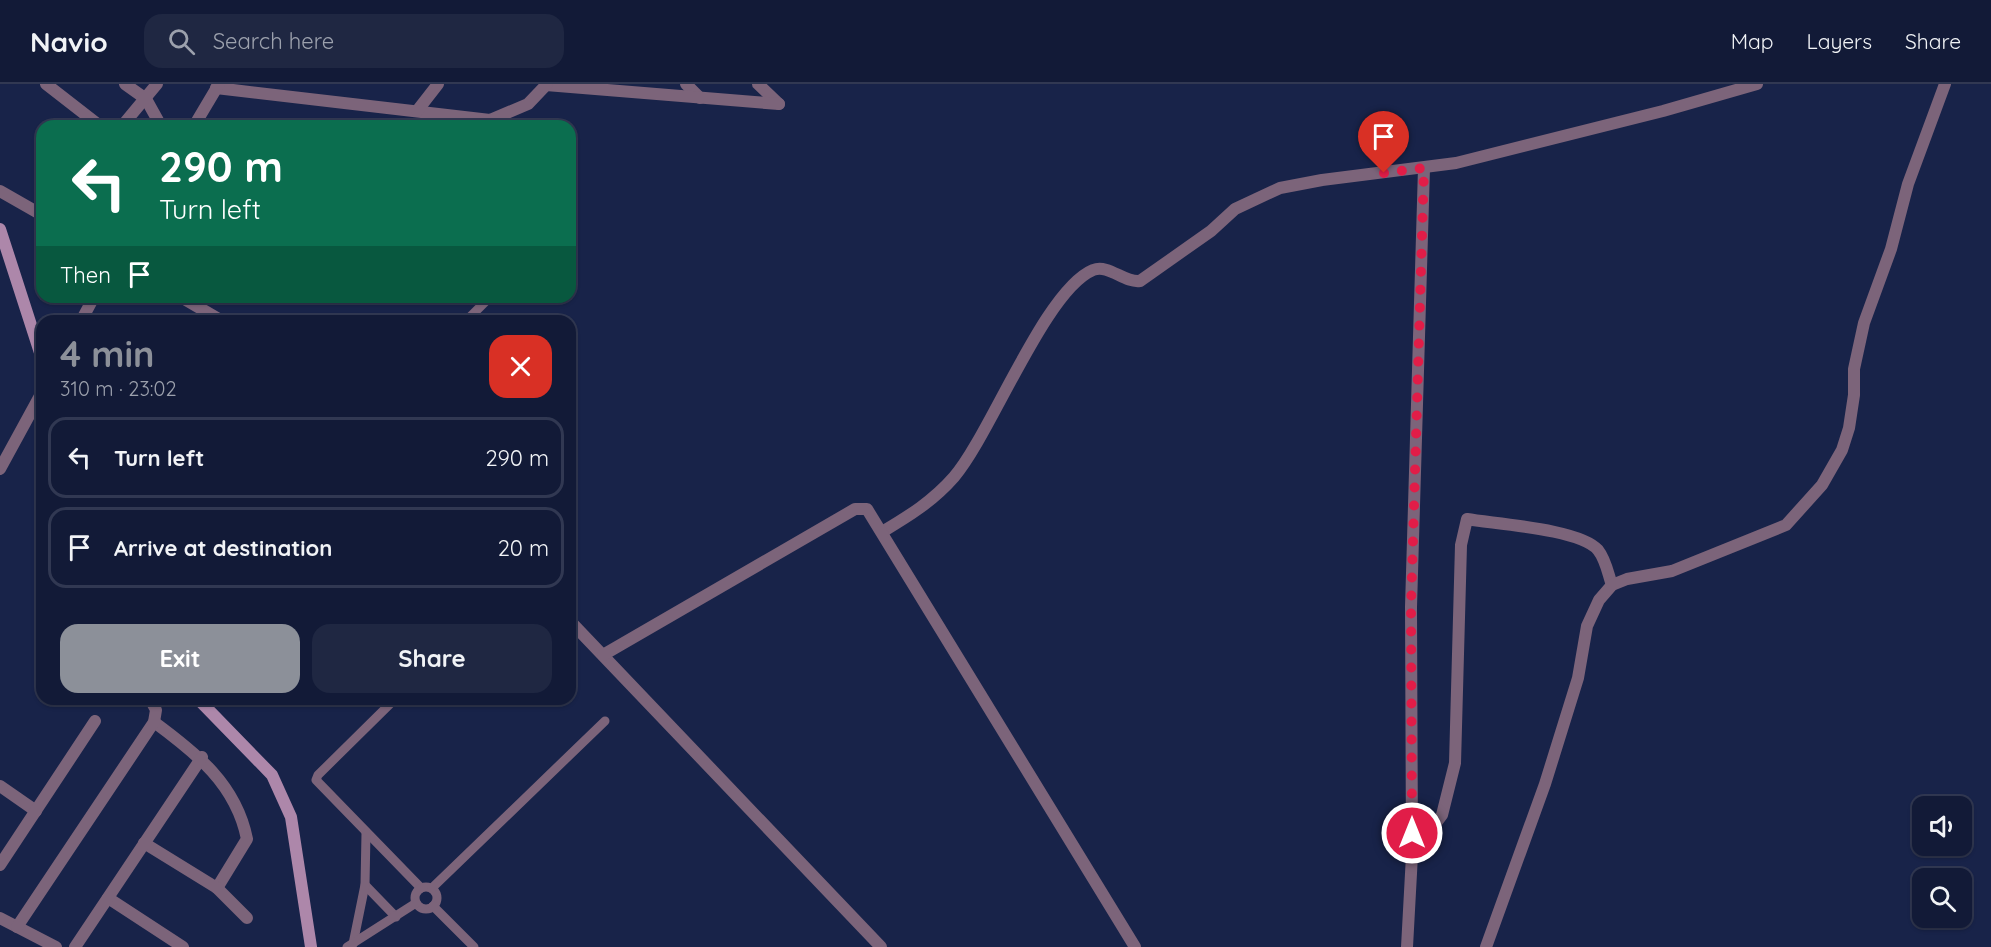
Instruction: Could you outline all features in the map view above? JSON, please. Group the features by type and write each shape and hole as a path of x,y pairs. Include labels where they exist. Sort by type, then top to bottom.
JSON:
{"street":[{"path":"46,84 92,120"},
{"path":"125,84 146,99 158,120"},
{"path":"127,120 157,84"},
{"path":"417,111 438,84"},
{"path":"687,84 700,98"},
{"path":"197,120 217,86 490,120 528,104 547,85 614,87 700,98 779,104 758,84"},
{"path":"882,532 927,505 955,477 1051,314 1078,280 1094,270 1103,269 1131,282 1140,281 1211,231 1235,209 1280,188 1323,180 1424,168 1546,141 1757,84"},
{"path":"1486,947 1545,784 1578,678 1587,626 1599,600 1612,585 1627,579 1672,572 1786,525 1822,485 1842,450 1849,428 1854,395 1854,369 1864,322 1891,249 1908,184 1945,84"},
{"path":"1407,947 1412,855 1411,607 1424,168"},
{"path":"0,191 36,212"},
{"path":"0,229 36,340"},
{"path":"191,303 212,315"},
{"path":"0,469 36,403"},
{"path":"603,656 855,509 867,509 1135,947"},
{"path":"1412,855 1442,815 1455,763 1461,545 1467,519 1550,531 1582,539 1597,549 1612,585"},
{"path":"576,627 881,947"},
{"path":"17,927 154,722 156,710 153,705"},
{"path":"204,705 272,775 282,796 291,817 311,947"},
{"path":"0,865 95,721"},
{"path":"154,722 202,757 216,774 244,823 247,839 216,888"},
{"path":"75,947 202,757"},
{"path":"0,786 36,810"},
{"path":"144,843 216,888 247,918"},
{"path":"108,898 183,947"},
{"path":"0,918 56,947"}],"lane":[{"path":"472,315 484,303"},
{"path":"389,705 318,775 316,780 421,888"},
{"path":"416,903 416,892 421,888 432,888 605,721"},
{"path":"350,945 365,885 366,833"},
{"path":"365,885 396,917"},
{"path":"416,903 425,909 433,906 437,899 432,888"},
{"path":"350,945 416,903"},
{"path":"433,906 474,947"}],"route":[{"path":"1384,173 1424,168 1411,607 1412,833"}]}
